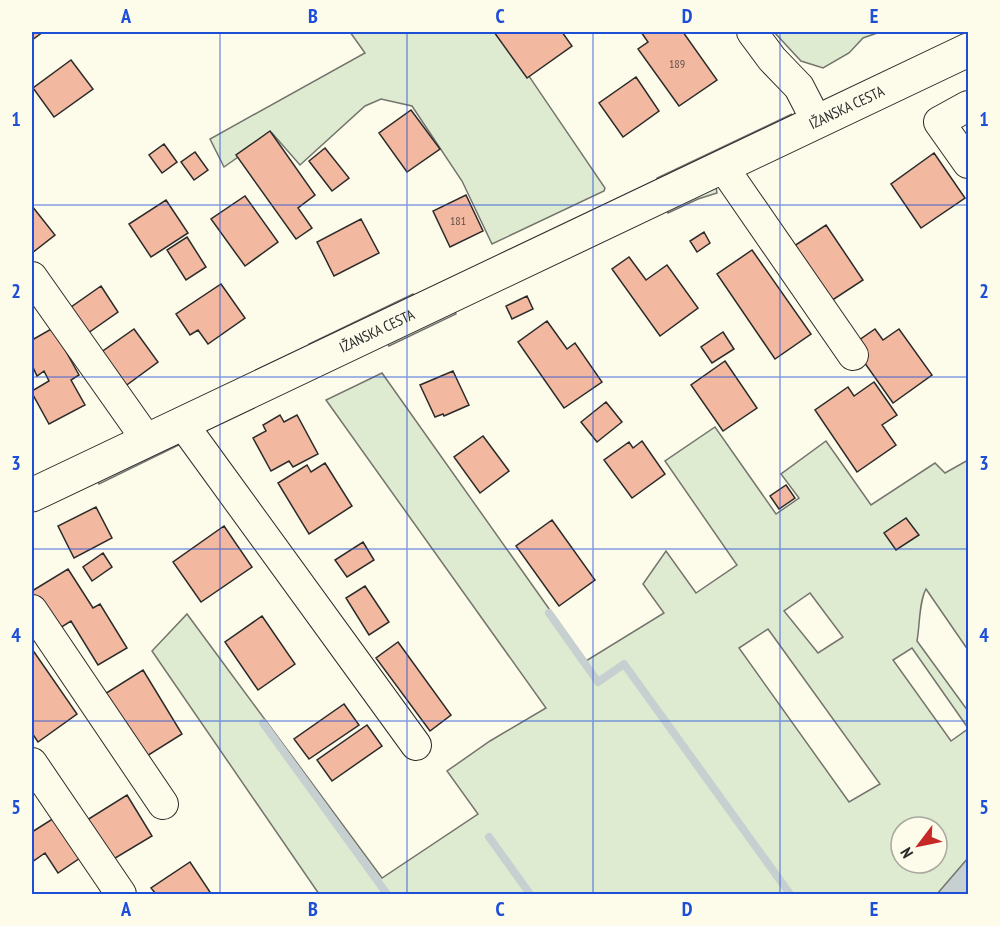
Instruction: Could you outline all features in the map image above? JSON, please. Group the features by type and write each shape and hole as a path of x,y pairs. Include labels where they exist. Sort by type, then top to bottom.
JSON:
{"main road":[{"name":"IŽANSKA CESTA","path":"32,495 969,50"}],"lane":[{"path":"752,32 772,59 799,87 818,122"},
{"path":"969,106 939,122 969,163"},
{"path":"723,167 853,356"},
{"path":"32,277 147,440"},
{"path":"182,423 416,745"},
{"path":"32,610 163,804"},
{"path":"32,763 121,894"}],"green space":[{"path":"350,32 499,32 605,188 604,191 492,244 462,181 412,106 381,99 365,106 300,165 272,133 224,167 210,139 365,53"},
{"path":"774,32 880,32 863,38 849,53 823,68 801,61"},
{"path":"792,114 789,118 659,182 657,178"},
{"path":"716,187 717,193 668,213 665,208"},
{"path":"413,294 415,298 311,348 309,344"},
{"path":"454,309 456,314 389,346 386,341"},
{"path":"382,373 586,661 664,613 643,584 666,551 696,593 737,565 665,461 715,427 776,514 799,498 781,474 826,441 871,505 935,463 945,473 968,460 968,650 926,589 921,607 917,641 968,711 968,728 912,648 893,660 951,741 968,729 968,859 938,894 319,894 152,651 187,614 382,878 478,814 447,771 490,741 546,708 326,400","holes":["810,593 843,637 818,653 784,611","768,629 880,784 849,802 739,648"]},
{"path":"179,439 181,444 99,484 97,479"}],"shaded area":[{"path":"968,858 968,894 937,894"}],"building":[{"path":"32,32 43,32 32,40"},
{"path":"494,32 562,32 572,46 527,78"},
{"path":"641,32 683,32 717,80 679,106 638,49 648,42"},
{"path":"71,60 93,89 54,117 33,88"},
{"path":"636,77 659,111 623,137 599,103"},
{"path":"411,110 440,149 407,172 379,133"},
{"path":"270,131 315,195 298,208 312,228 296,239 236,155"},
{"path":"164,144 177,162 162,173 149,155"},
{"path":"325,148 349,178 332,191 309,161"},
{"path":"195,152 208,170 194,180 181,162"},
{"path":"934,153 965,198 921,228 891,184"},
{"path":"466,195 483,231 450,247 433,211"},
{"path":"245,196 278,242 245,266 211,219"},
{"path":"166,200 188,233 151,257 129,224"},
{"path":"32,206 55,235 32,253"},
{"path":"361,219 379,253 334,276 317,242"},
{"path":"826,225 863,280 825,305 788,250"},
{"path":"704,232 710,243 697,252 690,241"},
{"path":"187,237 206,267 186,280 167,250"},
{"path":"752,250 811,334 775,359 717,274"},
{"path":"629,257 646,280 667,265 698,308 660,336 612,269"},
{"path":"221,284 245,318 208,344 198,330 190,335 176,314"},
{"path":"101,286 118,312 81,338 64,312"},
{"path":"527,296 533,309 512,319 506,306"},
{"path":"547,321 567,349 575,343 602,382 564,408 518,342"},
{"path":"53,328 79,375 71,380 85,405 49,424 32,393 49,381 44,371 37,376 32,365 32,340"},
{"path":"134,329 158,362 124,387 100,353"},
{"path":"875,329 883,340 899,329 932,375 893,403 852,345"},
{"path":"723,332 734,349 712,363 701,347"},
{"path":"725,361 757,408 723,431 691,385"},
{"path":"453,371 469,405 444,416 443,414 435,417 420,385"},
{"path":"874,382 897,415 882,425 896,445 857,472 815,410 848,387 854,396"},
{"path":"606,402 622,422 597,442 581,422"},
{"path":"280,415 284,422 297,415 318,454 293,467 289,461 271,471 253,438 266,431 263,425"},
{"path":"483,436 509,471 480,493 454,457"},
{"path":"642,441 665,474 632,498 604,460 629,442 633,448"},
{"path":"325,463 352,506 309,534 278,483 307,465 311,472"},
{"path":"786,485 795,498 779,509 770,496"},
{"path":"96,507 112,538 74,558 58,526"},
{"path":"906,518 919,535 896,550 884,533"},
{"path":"552,520 595,580 559,606 516,546"},
{"path":"224,526 252,567 201,602 173,562"},
{"path":"363,542 374,560 347,577 335,560"},
{"path":"103,553 112,567 92,581 83,567"},
{"path":"68,569 93,608 100,604 127,648 98,665 71,621 52,633 32,599 32,591"},
{"path":"365,586 389,622 369,635 346,598"},
{"path":"262,616 295,664 258,690 225,642"},
{"path":"398,642 451,715 430,731 376,658"},
{"path":"32,649 77,714 38,742 32,733"},
{"path":"143,670 182,734 139,761 100,697"},
{"path":"344,704 359,725 309,759 294,739"},
{"path":"367,725 382,746 332,781 317,760"},
{"path":"127,795 152,836 112,860 87,820"},
{"path":"54,818 80,858 58,873 45,853 32,862 32,832"},
{"path":"190,862 210,892 207,894 156,894 151,888"}],"waterway":[{"path":"549,613 598,682 624,664 790,894"},
{"path":"263,723 387,894"},
{"path":"489,837 530,894"}]}
